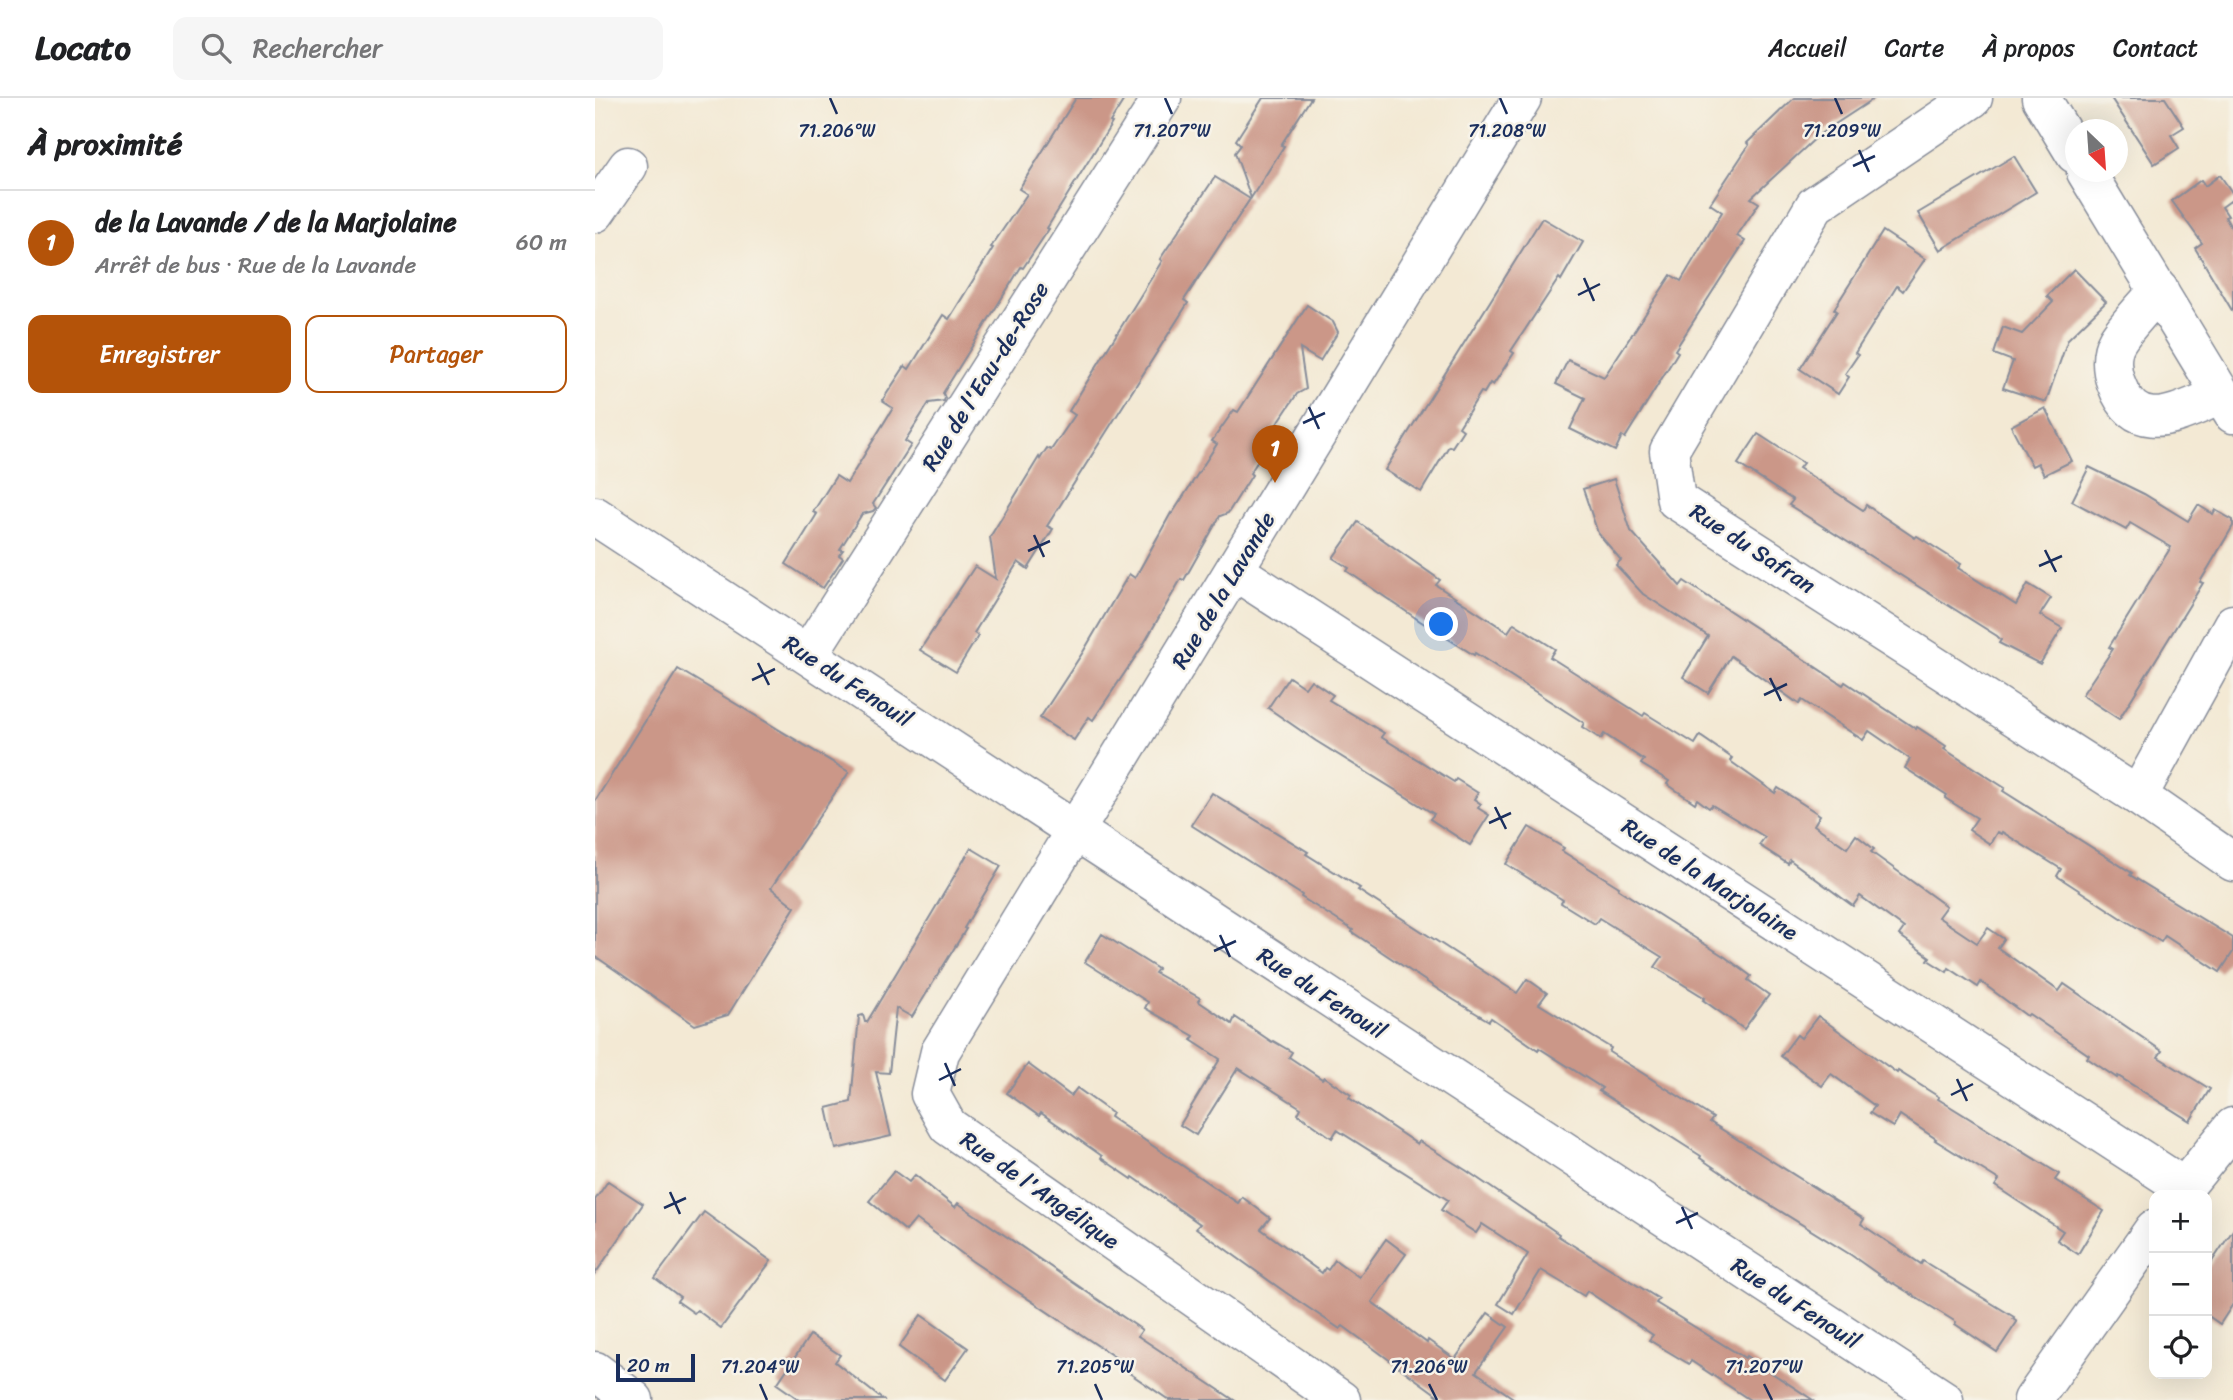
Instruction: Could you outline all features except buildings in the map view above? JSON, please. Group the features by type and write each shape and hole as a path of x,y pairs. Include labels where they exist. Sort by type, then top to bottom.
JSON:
{"street":[{"name":"Rue de l'Eau-de-Rose","path":"808,655 1162,98"},
{"name":"Rue de la Lavande","path":"1075,831 1522,98"},
{"name":"Rue du Safran","path":"1973,98 1815,205 1669,451 1677,499 2138,796 2233,862"},
{"path":"2041,98 2065,138"},
{"path":"595,213 628,166"},
{"path":"2092,182 2159,290 2227,405 2162,418 2139,415 2121,398 2111,370 2116,342 2159,290"},
{"name":"Rue du Fenouil","path":"595,516 1944,1400"},
{"name":"Rue de la Marjolaine","path":"1235,571 2179,1190"},
{"path":"2138,796 2233,624"},
{"name":"Rue de l'Angélique","path":"1075,831 940,1052 930,1094 948,1126 1341,1400"},
{"path":"2182,1190 2233,1127"},
{"path":"2033,1400 2149,1236"},
{"path":"595,1371 634,1400"}],"place":[{"name":"de la Lavande / de la Marjolaine","path":"1275,483"}]}
